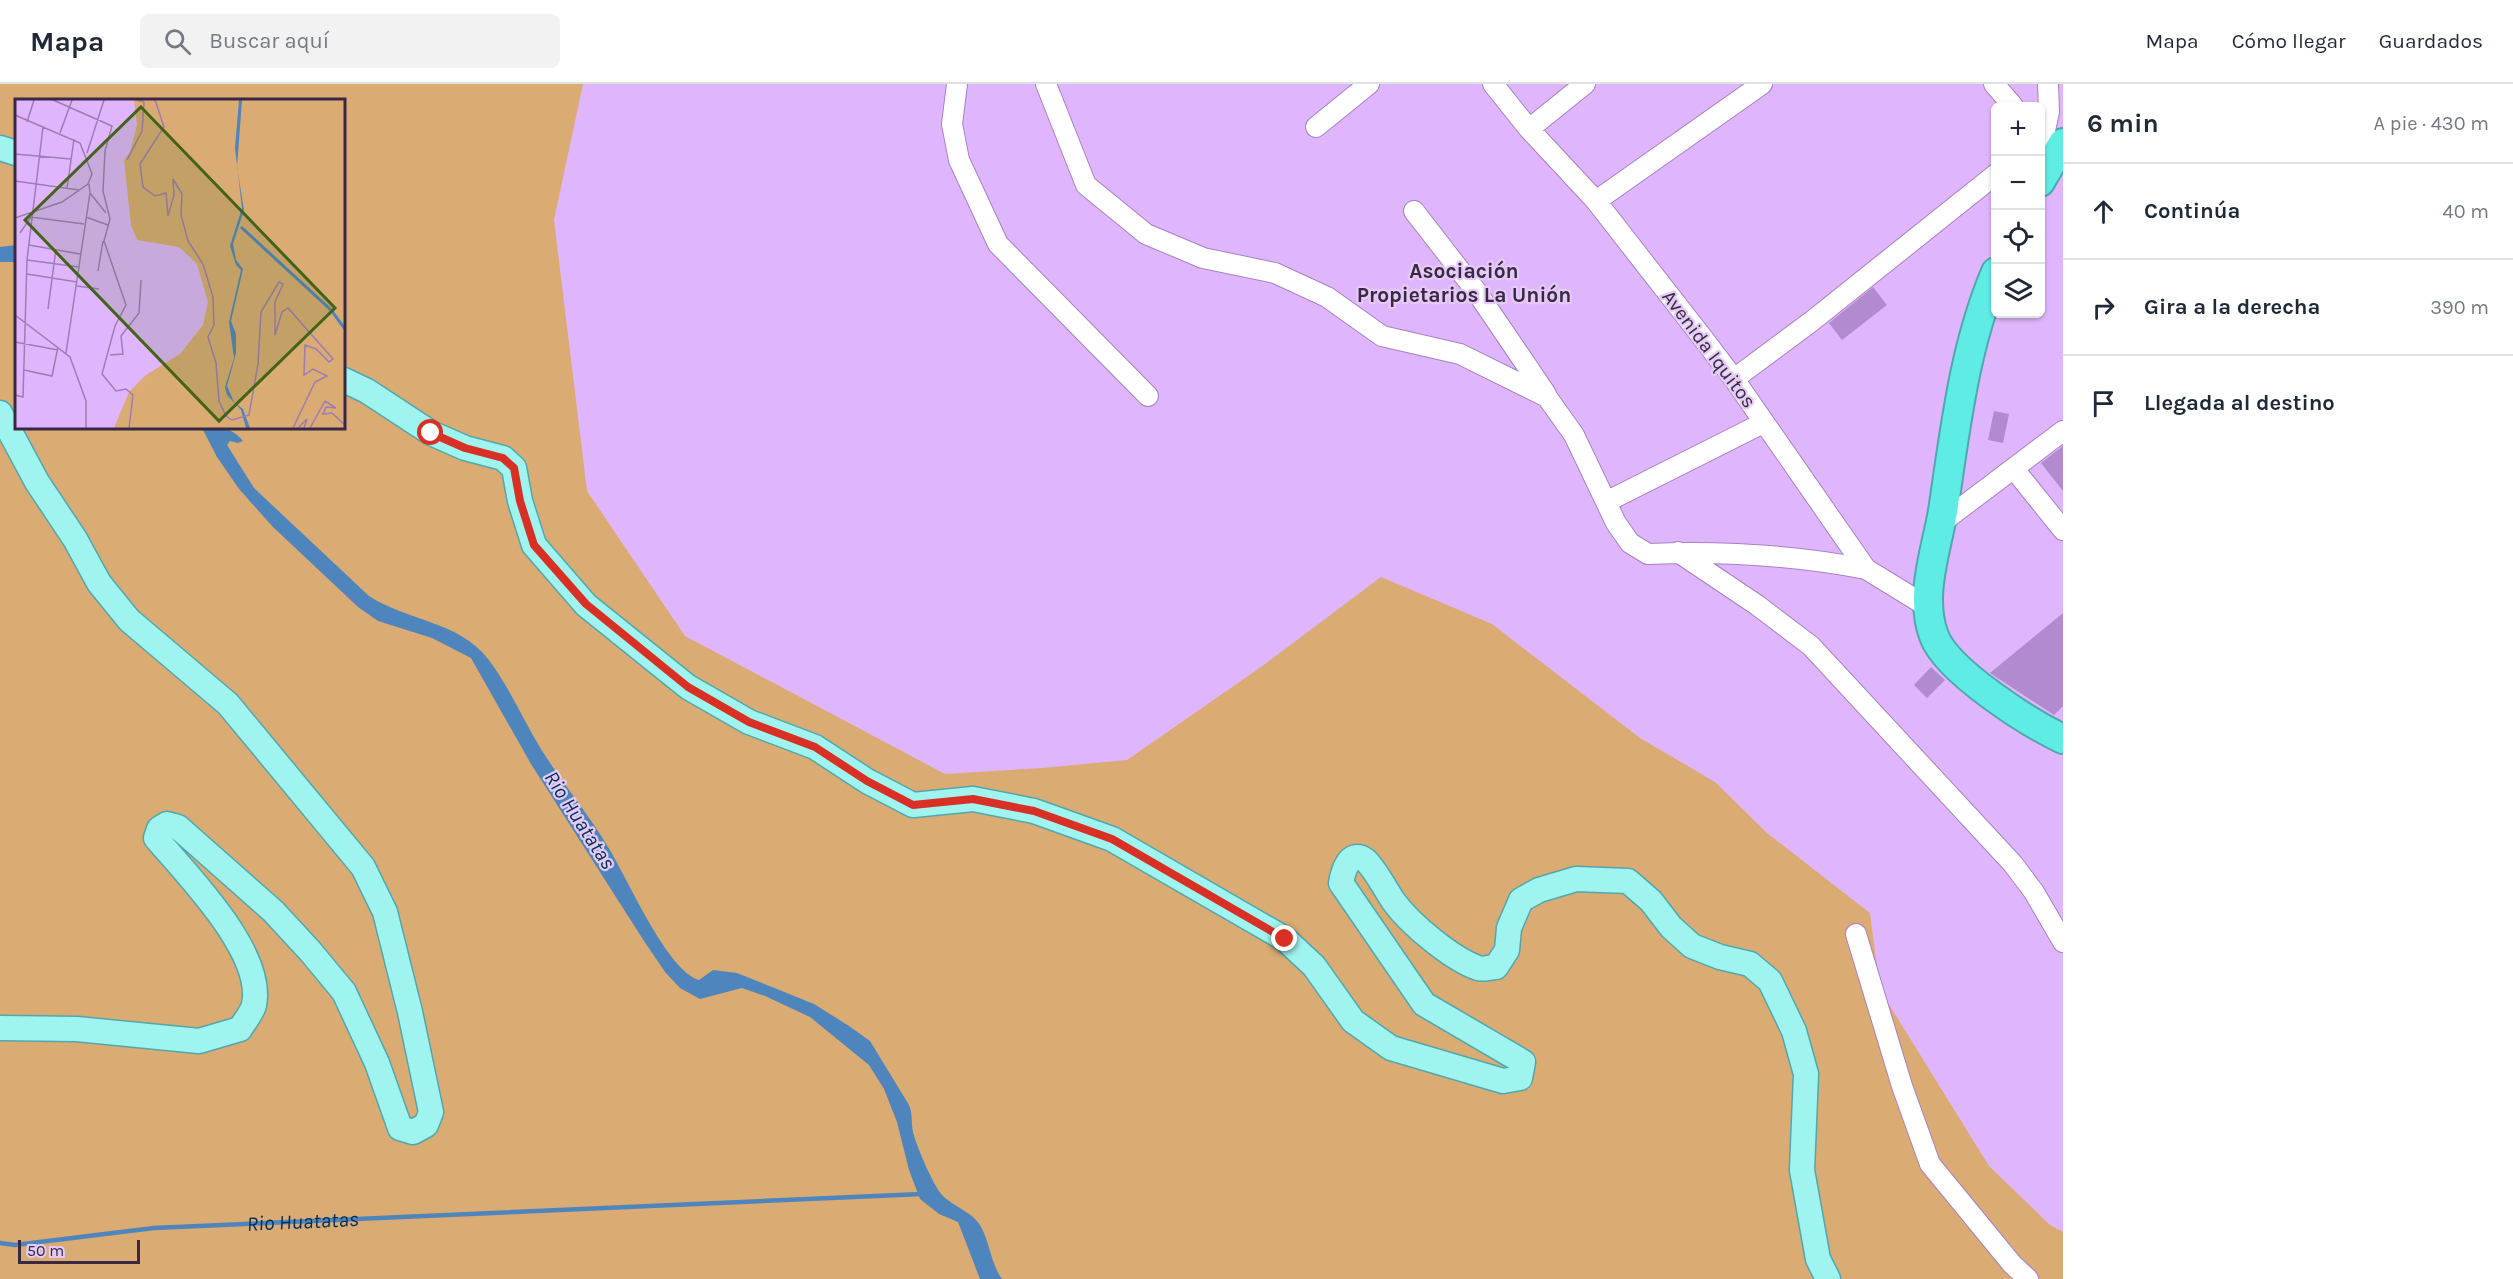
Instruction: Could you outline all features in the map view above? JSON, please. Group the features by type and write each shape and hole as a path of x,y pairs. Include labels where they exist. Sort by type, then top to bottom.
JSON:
{"highway":[{"path":"2045,165 2052,142"},
{"path":"1991,285 1965,371 1941,523 1931,569 1928,607 1934,638 1961,672 2037,727 2063,739"}],"main road":[{"path":"0,148 15,153"},
{"path":"345,380 367,391 431,433 465,448 503,458 514,468 520,501 534,545 586,604 688,687 749,722 815,747 867,781 913,805 973,799 1034,811 1112,839 1285,939 1314,966 1353,1022 1391,1048 1503,1081 1521,1078 1523,1062 1424,1004 1341,884 1343,870 1349,860 1357,857 1366,860 1396,905 1431,940 1479,969 1496,967 1507,950 1509,928 1521,900 1539,890 1576,879 1628,881 1651,901 1671,927 1692,946 1720,957 1750,964 1770,981 1794,1031 1806,1074 1803,1170 1818,1259 1827,1279"},
{"path":"0,413 37,482 75,539 99,583 129,620 228,704 363,867 385,912 431,1112 426,1125 413,1132 400,1128 377,1063 344,992 273,911 178,827 166,824 159,829 156,838 230,926 254,976 254,1006 240,1029 199,1041 77,1029 0,1028"}],"street":[{"path":"957,84 952,124 959,160 998,244 1148,396"},
{"path":"1046,84 1086,185 1146,234 1203,258 1275,273 1327,297 1382,336 1460,354 1547,397"},
{"path":"1316,127 1369,84"},
{"name":"Avenida Iquitos","path":"1493,84 1529,129 1596,201 1734,379 1866,569 1928,607"},
{"path":"1529,129 1585,84"},
{"path":"1596,201 1741,90 1762,84"},
{"path":"1994,84 2010,102"},
{"path":"2048,84 2052,142"},
{"path":"1734,379 1812,321 1991,177"},
{"path":"1414,211 1476,291 1574,435 1625,536 1641,551 1648,554 1678,552 1810,558 1866,569"},
{"path":"1606,502 1763,423"},
{"path":"1941,523 2063,431"},
{"path":"2014,469 2063,530"},
{"path":"1678,552 1757,605 1811,646 2013,864 2034,892 2063,942"},
{"path":"1856,934 1902,1086 1929,1164 2012,1264 2028,1279"}],"shaded area":[{"path":"0,84 583,84 554,220 587,491 685,636 945,774 1127,760 1261,667 1381,577 1492,624 1640,738 1715,782 1767,833 1870,913 1880,990 1989,1166 2050,1225 2063,1232 2063,1279 0,1279"}],"water":[{"path":"15,245 15,262 0,262 0,247"},
{"path":"203,429 224,429 239,436 243,441 238,443 230,441 227,445 254,488 369,596 400,611 448,629 476,646 488,659 503,680 541,749 608,847 661,942 687,973 699,980 713,970 737,973 814,1004 870,1041 909,1105 915,1138 934,1183 942,1195 978,1222 1002,1279 980,1279 958,1222 939,1214 920,1199 909,1170 897,1122 884,1089 869,1065 810,1017 765,996 742,988 700,999 680,988 665,972 644,941 531,764 471,658 432,638 378,621 358,607 273,527 239,489 217,457"}],"building":[{"path":"1873,287 1887,305 1842,340 1829,323"},
{"path":"1994,411 2009,414 2003,443 1988,440"},
{"path":"2063,446 2063,491 2041,463"},
{"path":"2063,613 2063,706 2054,715 1990,673"},
{"path":"1931,667 1945,680 1927,698 1914,685"}],"waterway":[{"name":"Rio Huatatas","path":"0,1243 15,1245 154,1228 922,1194"}],"district":[{"name":"Asociación Propietarios La Unión","path":"1464,283"}],"route":[{"path":"431,433 465,448 503,458 514,468 520,501 534,545 586,604 688,687 749,722 815,747 867,781 913,805 973,799 1034,811 1112,839 1285,939"}]}
